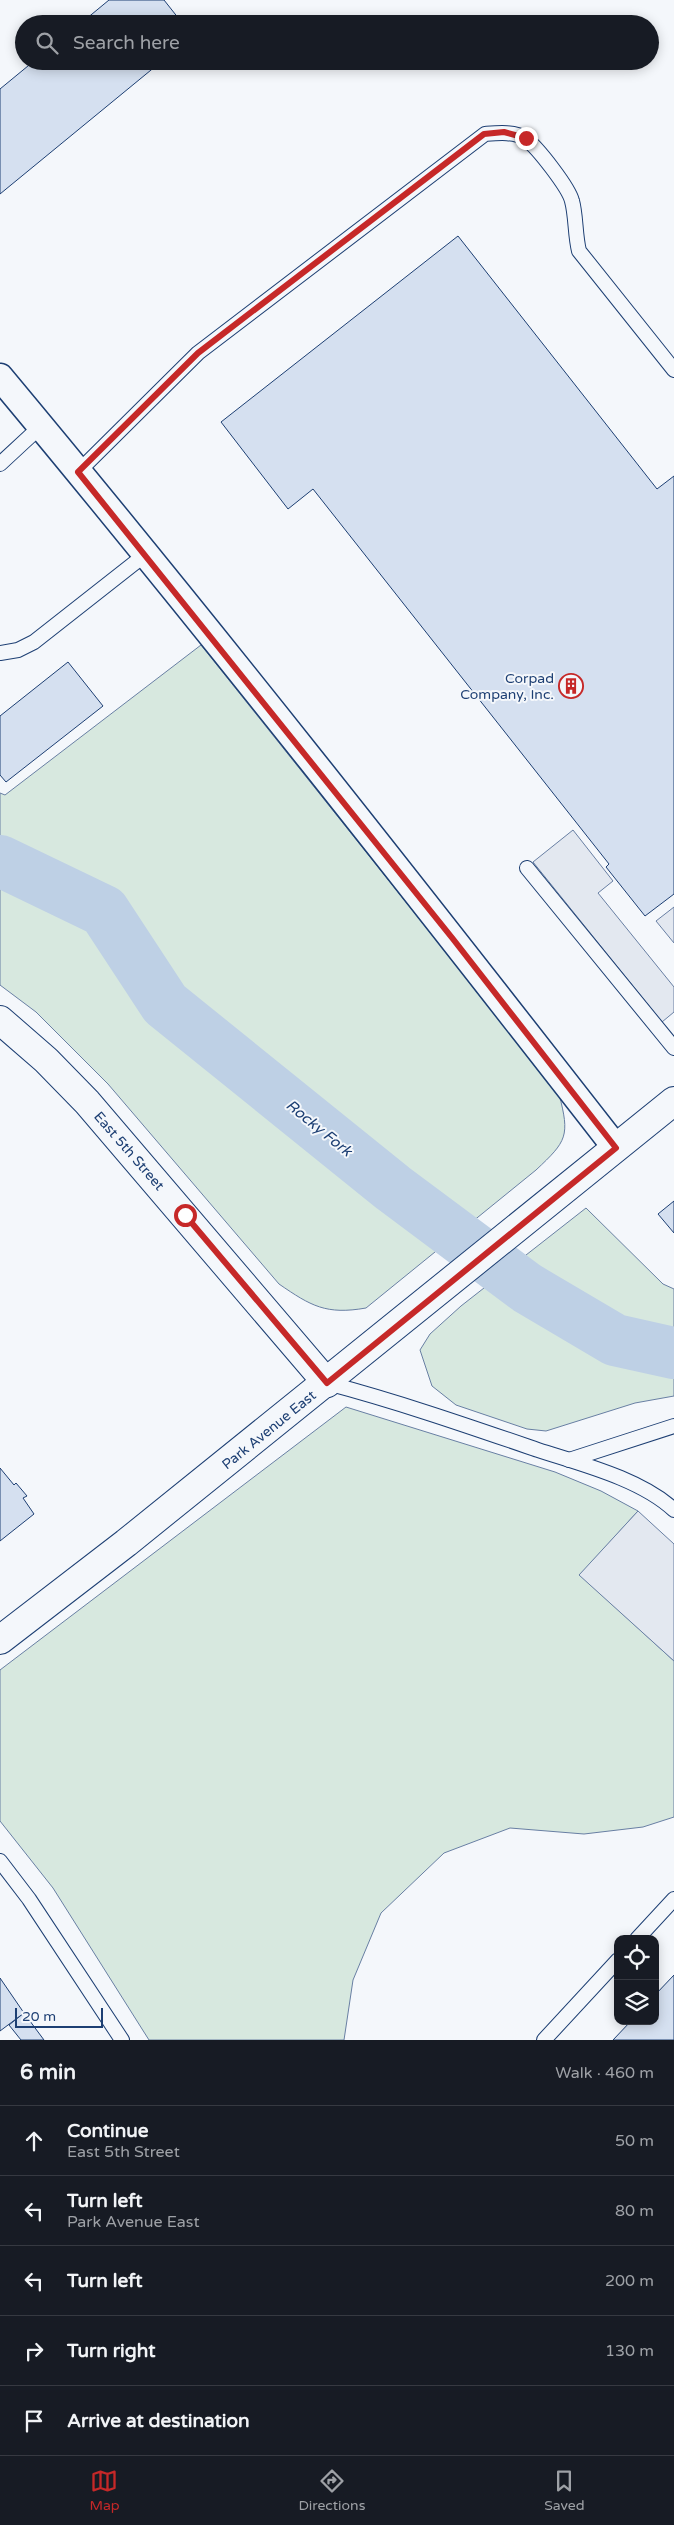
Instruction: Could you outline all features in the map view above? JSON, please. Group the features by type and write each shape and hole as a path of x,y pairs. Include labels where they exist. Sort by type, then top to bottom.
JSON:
{"main road":[{"name":"East 5th Street","path":"0,1020 46,1060 87,1102 327,1383"},
{"name":"Park Avenue East","path":"0,1640 126,1544 674,1101"}],"street":[{"path":"0,377 146,554 453,939 616,1148"}],"lane":[{"path":"78,472 198,353 484,134 504,132 526,138 567,188 573,203 574,232 579,252 674,370"},
{"path":"0,464 41,426"},
{"path":"0,653 18,650 34,642 146,554"},
{"path":"528,868 674,1048"},
{"path":"327,1383 394,1401 569,1460 644,1488 674,1510"},
{"path":"569,1460 674,1426"},
{"path":"0,1861 29,1899 122,2040"},
{"path":"641,1935 674,1899"},
{"path":"544,2040 614,1964"}],"shaded area":[{"path":"201,645 559,1094 565,1129 560,1144 554,1152 536,1170 366,1308 340,1310 320,1307 300,1298 279,1284 108,1084 36,1012 0,985 0,793 5,795"},
{"path":"573,830 613,881 598,893 674,987 674,1012 662,1022 533,862"},
{"path":"674,907 674,943 656,921"},
{"path":"586,1208 663,1284 674,1289 674,1396 635,1403 546,1431 527,1429 456,1405 432,1386 420,1350 430,1334 461,1306"},
{"path":"346,1407 555,1472 601,1491 638,1511 580,1575 674,1661 674,1817 643,1827 584,1834 510,1828 444,1853 381,1913 353,1980 344,2040 149,2040 53,1888 0,1821 0,1670"},
{"path":"638,1511 674,1544 674,1661 579,1575"}],"building":[{"path":"109,0 164,0 176,15 91,15"},
{"path":"23,70 151,70 0,194 0,89"},
{"name":"Corpad Company, Inc.","path":"458,236 657,489 674,476 674,894 645,916 606,867 609,864 313,489 288,509 221,422"},
{"path":"68,662 103,706 6,782 0,775 0,716"},
{"path":"674,1201 674,1233 658,1214"},
{"path":"0,1468 14,1485 16,1483 27,1496 23,1498 34,1514 0,1541"},
{"path":"674,1975 674,2040 613,2040 627,2025 659,2025 659,1991"},
{"path":"0,1978 24,2013 0,2031"},
{"path":"24,2013 44,2040 21,2040 9,2025"}],"waterway":[{"name":"Rocky Fork","path":"0,861 104,911 165,1004 393,1188 527,1288 615,1340 674,1353"}],"place":[{"name":"Corpad Company, Inc.","path":"571,686"}],"route":[{"path":"185,1215 327,1383 616,1148 453,939 146,554 78,472 198,353 484,134 504,132 526,138"}]}
